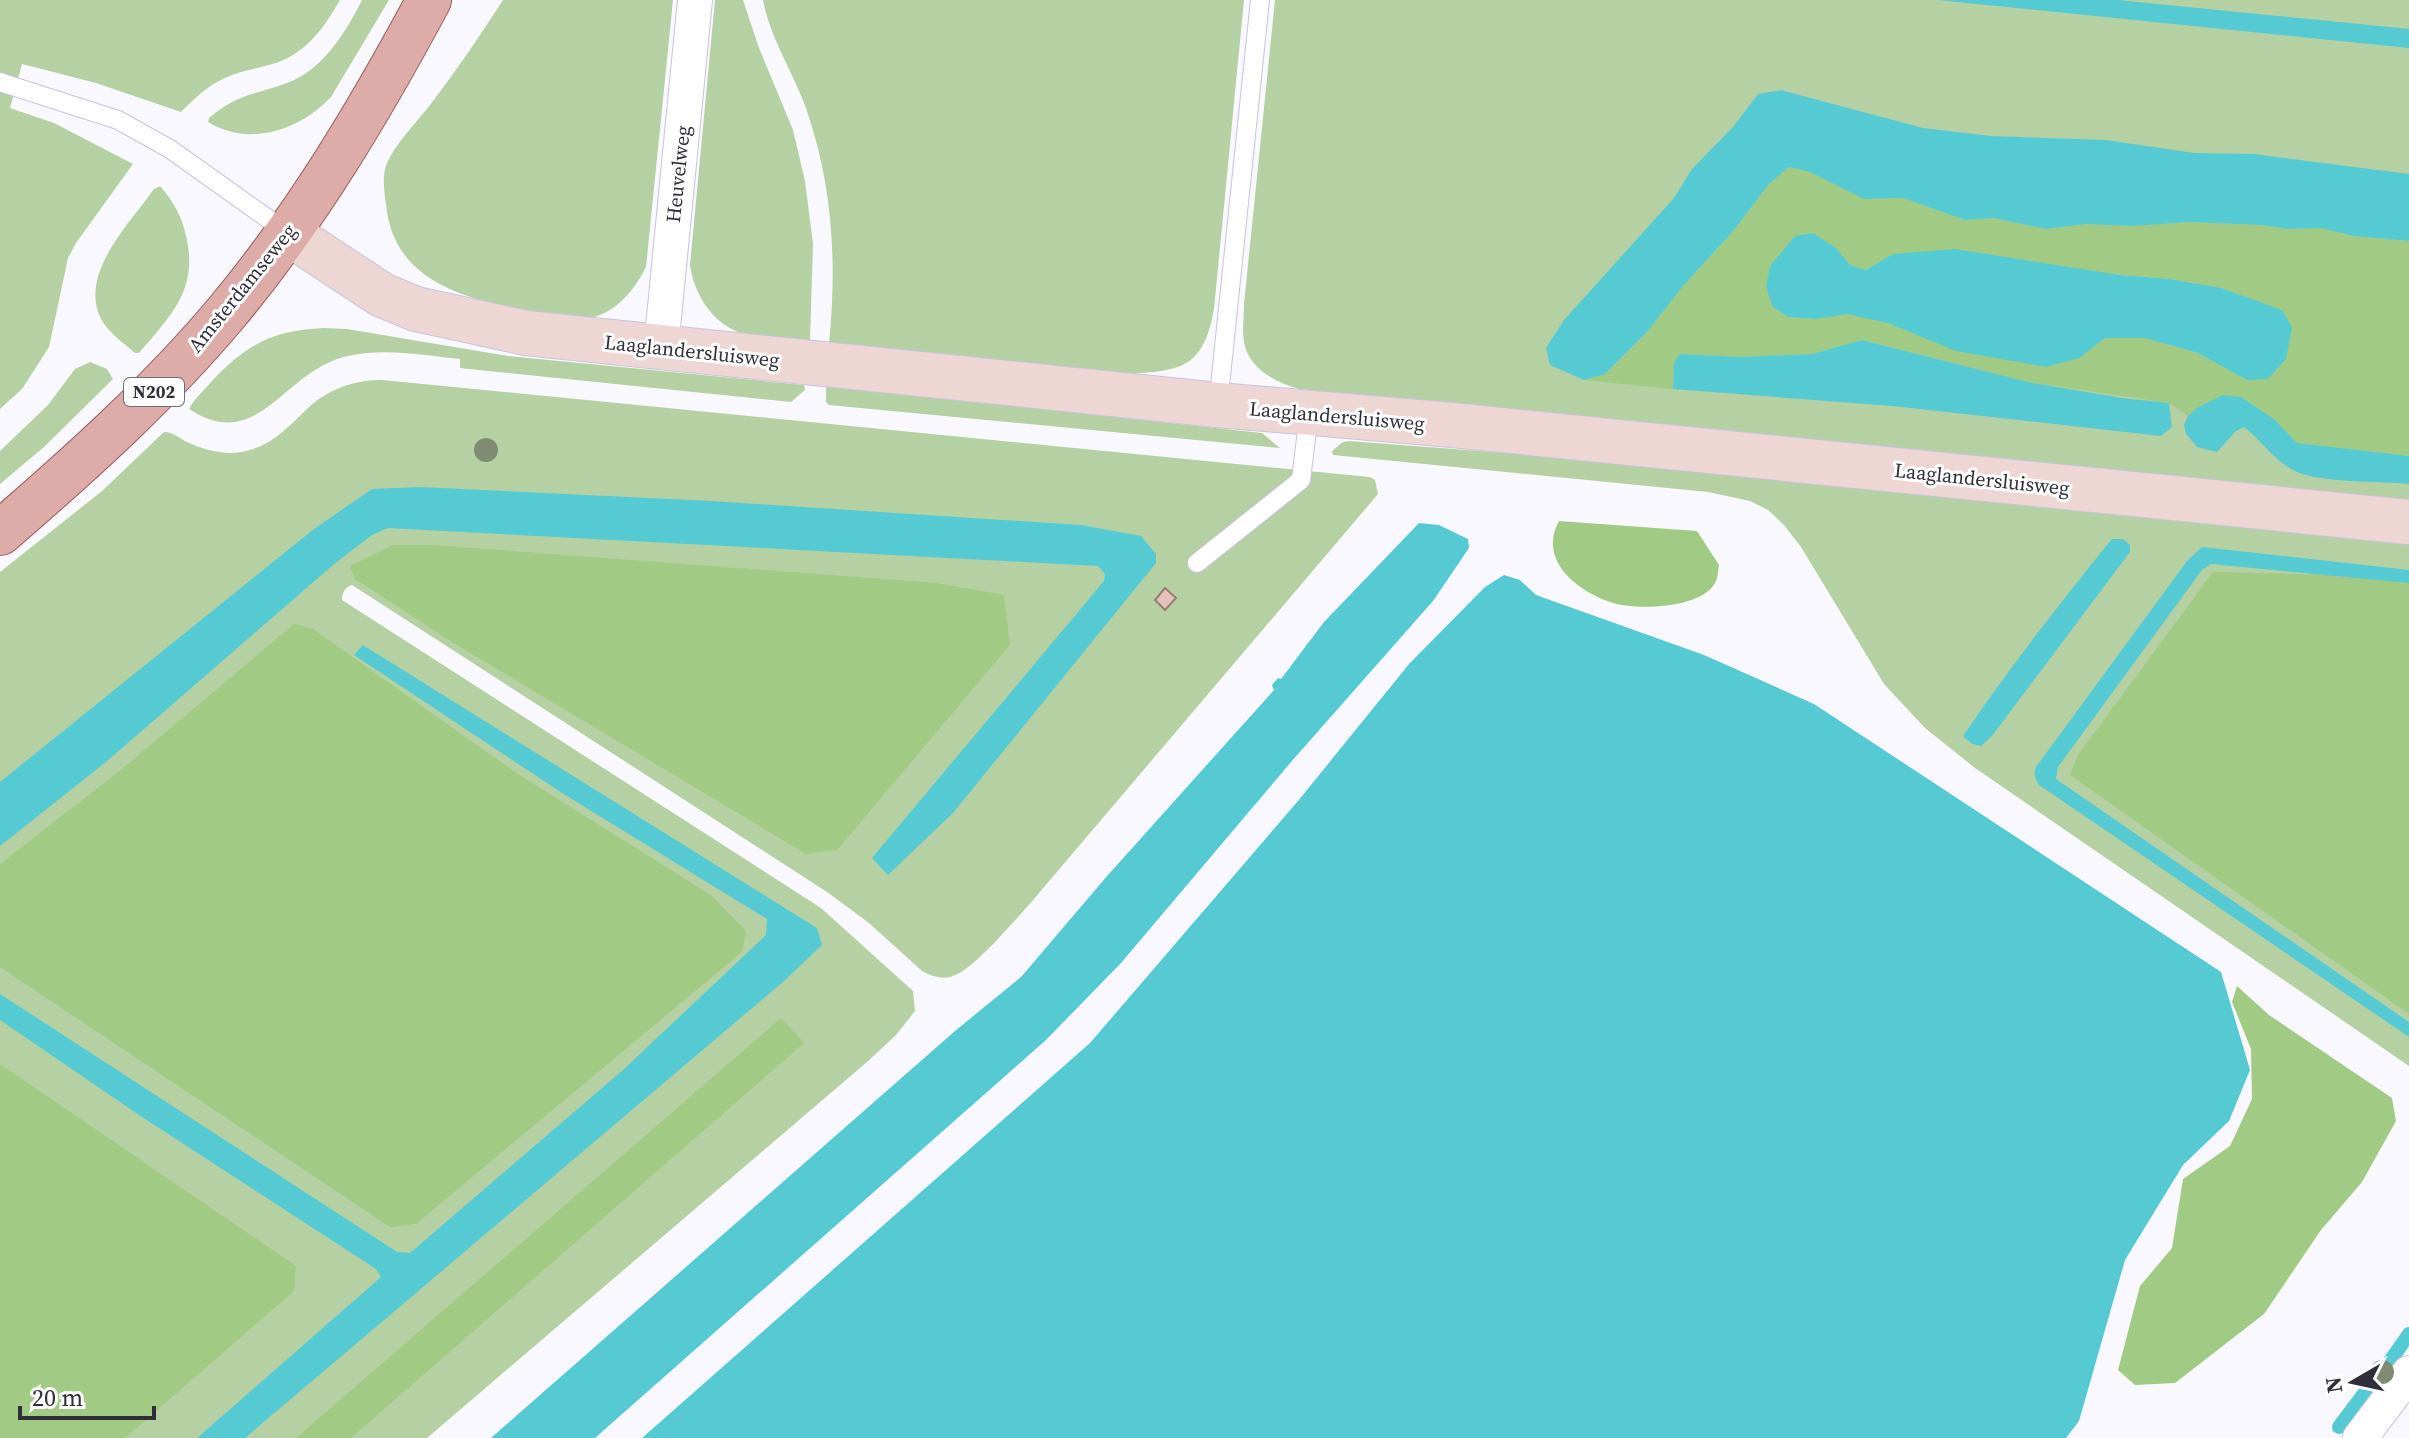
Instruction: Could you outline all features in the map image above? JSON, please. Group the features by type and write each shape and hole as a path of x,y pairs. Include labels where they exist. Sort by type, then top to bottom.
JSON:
{"main road":[{"name":"Amsterdamseweg","path":"0,533 107,439 226,312 326,179 384,84 429,0"}],"street":[{"name":"Heuvelweg","path":"661,348 695,0"},
{"name":"Laaglandersluisweg","path":"288,233 382,295 416,309 526,333 1218,405 2409,522"},
{"path":"2360,1438 2409,1373"}],"lane":[{"path":"1218,405 1260,0"},
{"path":"0,82 118,120 170,149 288,233"},
{"path":"1197,563 1301,480 1309,413"}],"green space":[{"path":"0,0 340,0 315,36 296,53 279,62 219,81 181,112 96,83 22,64 10,108 54,123 133,164 68,258 49,347 22,389 0,409"},
{"path":"362,0 389,0 331,97 319,108 290,126 257,134 224,130 208,122 209,118 231,103 294,80 316,66 342,35"},
{"path":"503,0 673,0 646,267 627,296 601,315 578,320 490,303 461,294 435,281 413,264 396,242 384,187 387,163"},
{"path":"715,0 743,0 793,130 805,181 813,244 810,342 757,337 731,328 706,306 692,276 690,265"},
{"path":"763,0 1244,0 1214,309 1203,345 1195,356 1172,369 1121,374 829,344 833,284 831,225 822,166 806,108 771,28"},
{"path":"1275,0 2409,0 2409,500 1299,389 1281,383 1257,367 1247,351 1243,333"},
{"path":"1789,167 1810,172 1864,199 1903,198 1965,220 1993,218 2046,229 2087,224 2132,226 2189,222 2286,229 2321,228 2354,236 2409,241 2409,456 2297,443 2275,420 2197,408 2188,416 2169,403 2028,382 1862,340 1812,354 1740,357 1680,354 1674,364 1673,389 1584,380 1605,374 1646,333 1769,184","holes":["1836,248 1850,265 1866,270 1893,254 2170,279 2221,288 2282,310 2247,380 2198,353 2145,338 2105,338 2079,358 1919,334 1847,313 1816,319 1788,317 1772,306"]},
{"path":"160,186 182,222 189,271 171,313 139,353 135,353 111,332 100,317 96,300 97,283 110,249 154,189"},
{"path":"347,329 508,356 804,385 805,390 791,402 460,368 460,359 373,353 344,357 322,366 252,417 234,422 213,420 189,409 225,368 250,348 290,332"},
{"path":"90,362 107,369 113,379 44,447 0,484 0,451 48,405 75,369"},
{"path":"382,380 1370,477 1375,480 1378,494 1028,906 962,972 945,978 922,971 869,923 827,892 352,585 347,587 342,600 821,908 913,991 915,1011 896,1035 867,1062 427,1438 0,1438 0,572 102,491 164,432 214,451 234,453 252,449 278,436 315,402 333,391 362,381"},
{"path":"826,388 1262,433 1280,448 829,405 826,402"},
{"path":"1349,441 1546,456 2409,540 2409,1066 1975,768 1925,728 1884,684 1801,547 1768,510 1750,501 1708,492 1333,455 1332,451"},
{"path":"1559,521 1697,531 1719,565 1716,581 1707,592 1682,603 1650,607 1610,602 1573,581 1557,561 1553,548"},
{"path":"393,545 432,545 937,583 1004,595 1010,645 837,850 806,854 452,642 355,579 350,566"},
{"path":"2213,572 2345,575 2409,583 2409,1014 2070,775 2078,755"},
{"path":"294,624 313,629 515,772 712,896 746,931 742,952 416,1224 390,1227 0,967 0,864 122,769"},
{"path":"2237,986 2269,1015 2392,1098 2396,1121 2362,1182 2321,1230 2264,1314 2175,1383 2135,1385 2118,1370 2140,1286 2172,1248 2183,1179 2230,1146 2252,1099 2251,1049 2232,1002"},
{"path":"781,1018 804,1043 351,1438 296,1438"},
{"path":"0,1064 296,1266 294,1291 125,1438 0,1438"}],"water":[{"path":"1938,0 2118,0 2409,29 2409,48"},
{"path":"1781,90 1923,128 1991,136 2106,140 2194,153 2254,154 2409,174 2409,241 2354,236 2321,228 2286,229 2262,225 2189,222 2132,226 2087,224 2046,229 1993,218 1965,220 1903,198 1864,199 1810,172 1789,167 1769,184 1646,333 1605,374 1584,380 1550,365 1546,348 1564,320 1674,198 1692,169 1733,127 1758,94"},
{"path":"1813,233 1836,248 1850,265 1866,270 1893,254 1955,249 2221,288 2282,310 2292,327 2286,359 2268,379 2247,380 2198,353 2145,338 2105,338 2079,358 2046,367 1956,351 1888,323 1847,314 1816,319 1788,317 1772,306 1766,287 1770,266 1795,236"},
{"path":"1862,340 2028,382 2169,403 2172,427 2161,436 1892,406 1673,389 1674,363 1680,354 1740,357 1812,354"},
{"path":"2223,395 2241,397 2275,420 2297,443 2409,456 2409,484 2308,476 2282,463 2244,427 2236,431 2217,452 2197,447 2186,434 2184,425 2188,416"},
{"path":"420,487 711,501 1081,525 1141,536 1156,554 1156,563 953,813 888,875 872,858 1104,581 1105,574 1098,566 388,528 372,535 333,565 106,762 0,846 0,782 314,529 372,489"},
{"path":"1419,523 1439,525 1468,539 1469,548 1433,601 1291,762 1121,963 1046,1040 595,1438 491,1438 955,1031 1021,977 1274,690 1272,685 1278,678 1281,679 1324,622"},
{"path":"2112,539 2123,539 2130,545 2130,552 1992,736 1981,746 1972,744 1963,736 2035,636"},
{"path":"2202,547 2409,570 2409,583 2211,564 2202,570 2058,767 2056,779 2409,1022 2409,1037 2039,785 2036,778 2036,767 2187,561"},
{"path":"1504,575 1520,580 1536,595 1704,655 1814,704 2221,972 2250,1070 2229,1121 2183,1165 2125,1260 2079,1421 2066,1438 642,1438 1090,1043 1298,801 1409,664 1485,587"},
{"path":"363,645 817,928 822,945 784,981 245,1438 197,1438 381,1277 376,1269 139,1115 0,1020 0,994 397,1252 410,1253 623,1070 766,935 767,919 562,793 354,655"}],"building":[{"path":"1165,588 1176,598 1165,610 1155,600"}],"waterway":[{"path":"2388,1364 2409,1334"},
{"path":"2339,1427 2372,1383"}]}
